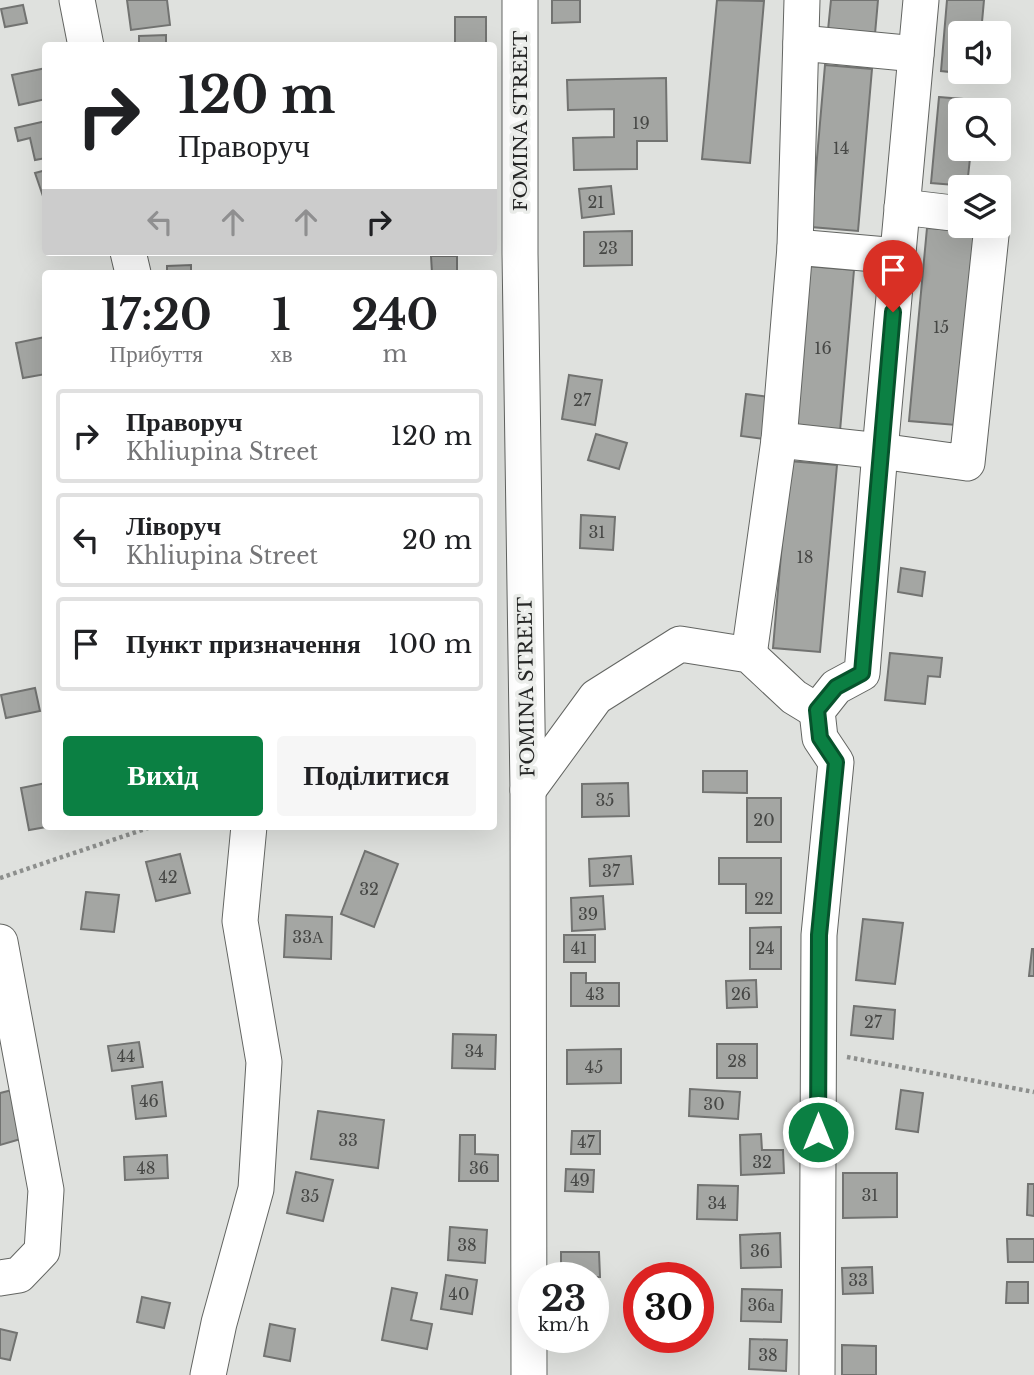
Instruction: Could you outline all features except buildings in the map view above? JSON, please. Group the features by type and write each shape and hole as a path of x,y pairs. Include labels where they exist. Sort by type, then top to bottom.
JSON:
{"street":[{"path":"77,0 85,42"},
{"name":"FOMINA STREET","path":"520,0 520,253 528,790 529,1375"},
{"path":"749,655 779,440 795,247 802,0"},
{"path":"817,1375 819,935 836,762 820,738 817,710 836,687 862,673 921,0"},
{"path":"801,43 916,54"},
{"path":"902,207 948,212"},
{"path":"779,440 967,463 991,238"},
{"path":"795,247 898,256"},
{"path":"528,790 596,697 680,644 749,655 794,697 817,710"},
{"path":"208,1375 256,1189 264,1062 240,921 249,830"},
{"path":"0,942 46,1190 43,1251 19,1275 0,1278"}],"path":[{"path":"0,878 142,830"},
{"path":"818,1051 1034,1092"}],"route":[{"path":"818,1132 819,935 836,762 820,738 817,710 836,687 862,673 893,312"}]}
